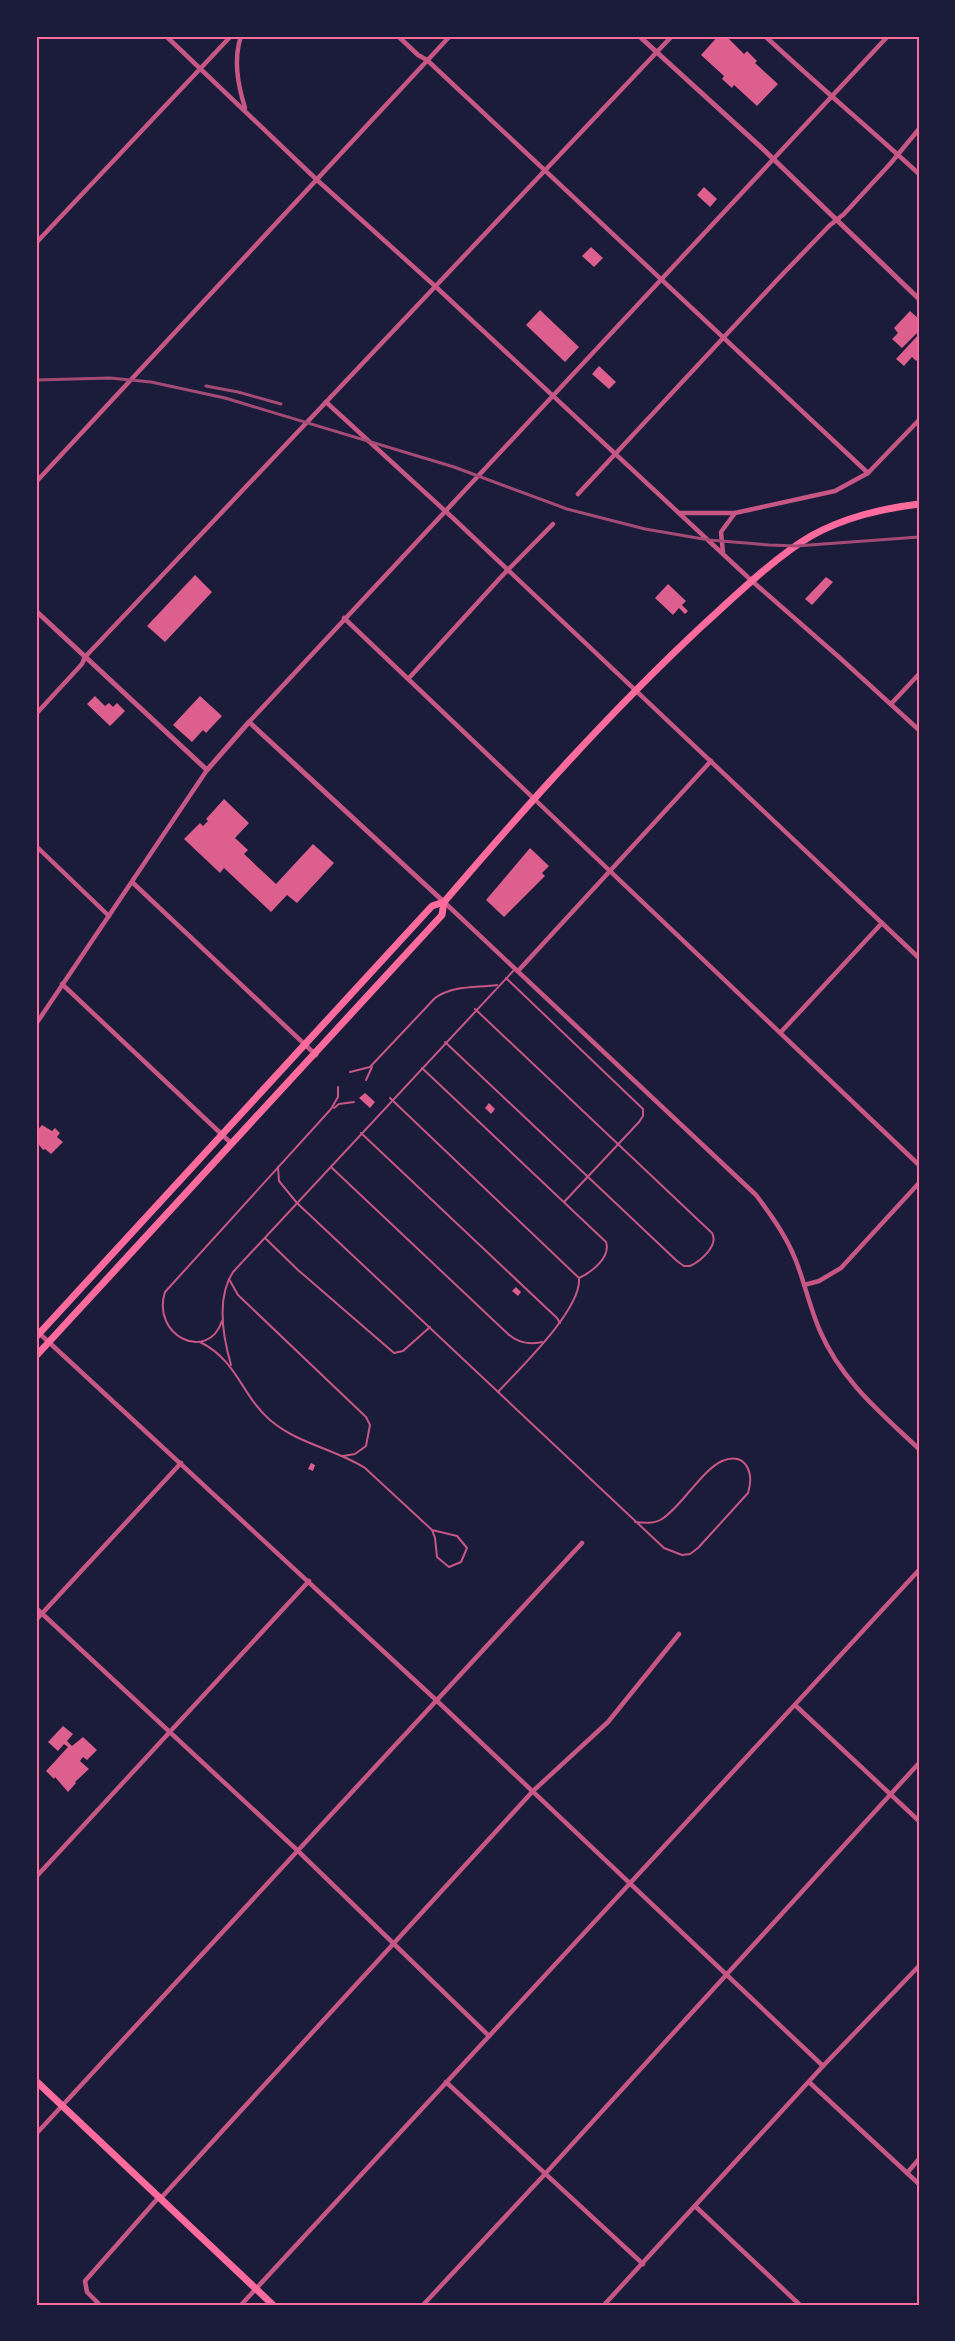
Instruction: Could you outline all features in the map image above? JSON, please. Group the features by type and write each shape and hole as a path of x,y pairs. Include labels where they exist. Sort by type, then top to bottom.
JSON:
{"main road":[{"path":"38,1335 432,906 444,902 634,691 716,613 796,546 827,528 862,514 918,505"},
{"path":"36,1356 316,1055 442,915 444,902"},
{"path":"36,2081 273,2305"}],"street":[{"path":"166,36 316,179 436,287 753,582 919,730"},
{"path":"36,243 231,36"},
{"path":"241,36 237,64 239,89 245,111"},
{"path":"398,36 418,55 427,60 868,473"},
{"path":"36,482 450,36"},
{"path":"639,36 919,299"},
{"path":"36,714 82,664 85,657 672,36"},
{"path":"765,36 919,174"},
{"path":"36,1024 207,770 344,618 888,36"},
{"path":"578,494 723,338 890,164 919,129"},
{"path":"326,402 919,957"},
{"path":"680,513 735,513 835,491 868,473 919,420"},
{"path":"723,553 721,531 735,513"},
{"path":"409,678 507,570 553,524"},
{"path":"36,611 207,770"},
{"path":"344,618 536,798 919,1165"},
{"path":"891,704 919,674"},
{"path":"249,722 756,1195 772,1215 796,1260 820,1332 846,1376 864,1397 919,1449"},
{"path":"516,970 711,762"},
{"path":"36,846 109,916"},
{"path":"132,882 316,1055"},
{"path":"781,1032 882,923"},
{"path":"62,984 232,1144"},
{"path":"804,1285 819,1281 841,1268 919,1183"},
{"path":"38,1335 49,1342 309,1581 823,2066"},
{"path":"36,1620 181,1463"},
{"path":"36,2134 435,1699 582,1543"},
{"path":"240,2305 919,1570"},
{"path":"36,1877 309,1581"},
{"path":"36,1608 297,1850 489,2036"},
{"path":"100,2305 87,2292 85,2281 533,1791 608,1722 679,1634"},
{"path":"795,1705 919,1821"},
{"path":"423,2305 919,1763"},
{"path":"604,2305 823,2066 919,1966"},
{"path":"446,2082 643,2264"},
{"path":"809,2082 919,2184"},
{"path":"907,2173 919,2159"},
{"path":"694,2206 800,2305"}],"lane":[{"path":"231,1365 223,1318 225,1288 229,1279 391,1099 498,985 516,970"},
{"path":"506,978 644,1109 643,1116 565,1201"},
{"path":"366,1080 378,1060 443,992 452,989 498,985"},
{"path":"445,1042 684,1266 695,1264 705,1254 714,1243 715,1238 712,1233 476,1009"},
{"path":"350,1072 364,1070 378,1060"},
{"path":"422,1068 602,1237 608,1249 606,1255 592,1270 579,1278 576,1293 560,1323 498,1392"},
{"path":"338,1087 338,1097 331,1109 165,1292 162,1314 166,1324 182,1338 200,1342 231,1365 255,1403 274,1423 297,1438 365,1467 432,1530 437,1557 449,1567 461,1562 467,1548 463,1541 457,1536 432,1530"},
{"path":"391,1099 579,1278"},
{"path":"331,1109 339,1104 354,1102"},
{"path":"361,1133 560,1323"},
{"path":"278,1167 277,1174 282,1187 297,1203 635,1522 670,1552 690,1554 748,1493 751,1471 738,1460 720,1462 661,1520 635,1522"},
{"path":"331,1167 514,1340 524,1343 542,1342"},
{"path":"265,1238 298,1270 394,1353 403,1351 430,1328"},
{"path":"229,1279 238,1295 366,1417 370,1425 366,1446 355,1454 343,1456"},
{"path":"200,1342 216,1333 223,1318"}],"building":[{"path":"718,36 726,36 744,54 747,51 757,61 755,63 778,84 757,106 734,85 732,88 722,79 724,76 701,55"},
{"path":"704,187 717,199 710,207 697,195"},
{"path":"591,247 603,258 594,267 582,256"},
{"path":"540,310 579,347 565,362 526,325"},
{"path":"910,311 919,319 919,331 902,348 892,339 898,333 894,328"},
{"path":"919,334 919,357 916,361 912,357 904,366 896,359"},
{"path":"599,366 616,382 609,389 592,374"},
{"path":"195,575 212,592 165,642 147,626"},
{"path":"826,577 833,582 812,605 805,599"},
{"path":"668,584 686,601 682,605 688,611 685,614 679,608 673,615 655,598"},
{"path":"95,696 105,706 109,703 113,707 117,703 125,711 110,726 87,704"},
{"path":"200,696 222,716 206,733 203,730 192,742 173,725"},
{"path":"224,799 249,823 235,838 248,850 244,854 276,884 313,844 334,863 297,903 287,895 271,912 224,868 220,873 184,839 200,823 203,826 208,821 206,819"},
{"path":"530,848 549,866 542,873 545,876 504,917 486,900"},
{"path":"365,1093 375,1102 370,1108 359,1098"},
{"path":"489,1103 495,1109 491,1114 485,1108"},
{"path":"42,1125 52,1131 55,1128 60,1133 57,1137 63,1142 51,1154 43,1150 36,1141 36,1132"},
{"path":"516,1287 521,1292 518,1296 512,1291"},
{"path":"311,1463 315,1465 313,1471 308,1469"},
{"path":"63,1726 73,1734 67,1741 72,1746 83,1737 97,1750 87,1760 83,1757 80,1761 89,1769 68,1792 55,1777 54,1779 46,1771 68,1747 64,1744 58,1751 48,1742"}],"railway":[{"path":"36,380 110,378 151,382 225,398 454,467 567,509 645,529 709,540 796,546 919,537"},
{"path":"206,386 281,404"}]}
